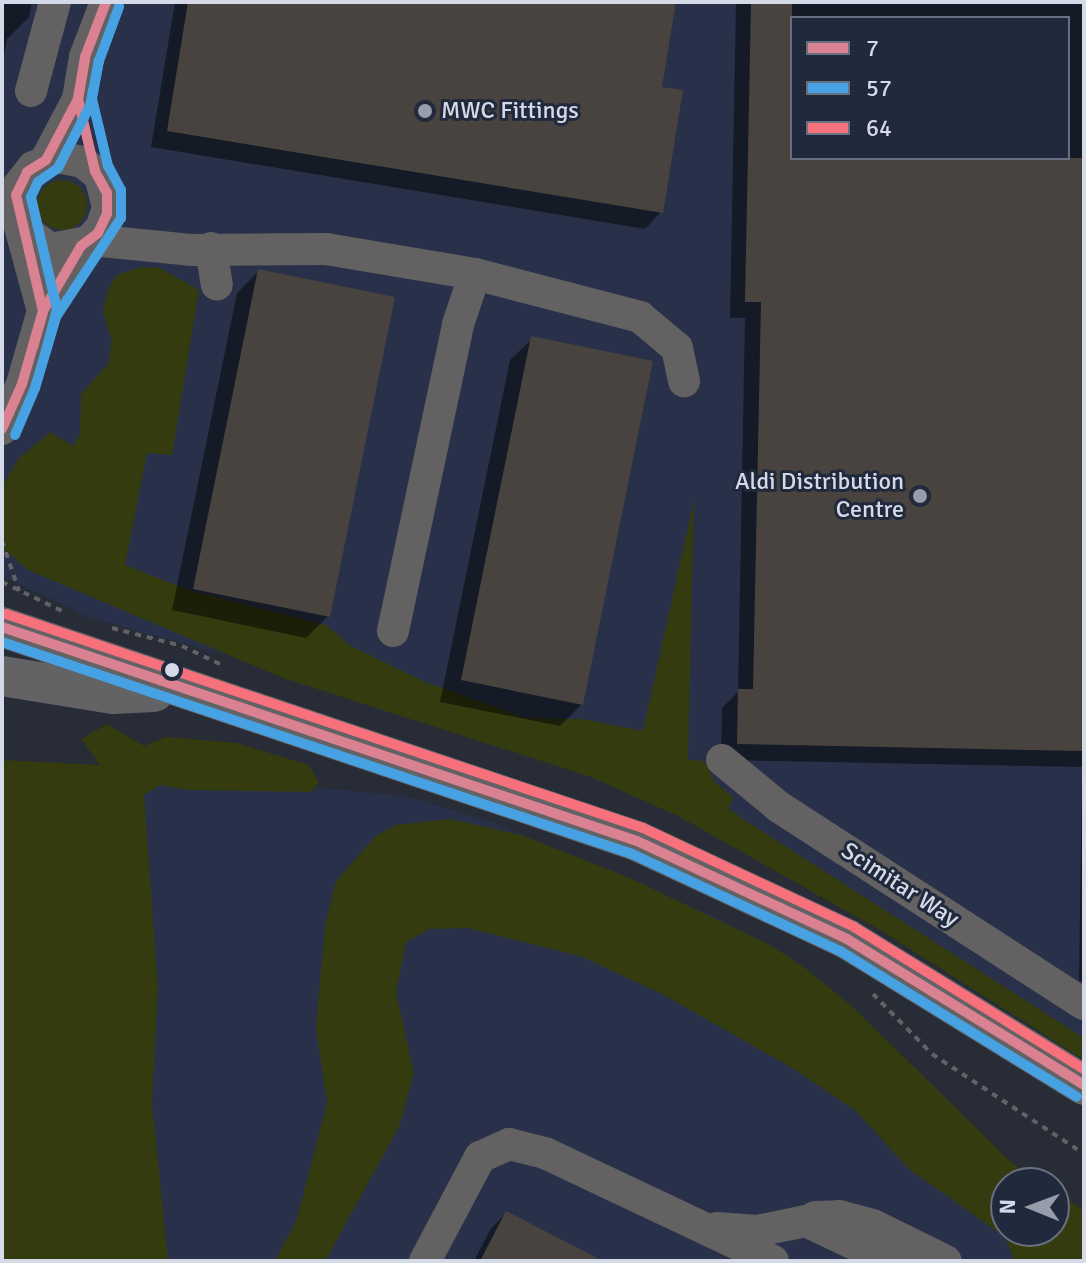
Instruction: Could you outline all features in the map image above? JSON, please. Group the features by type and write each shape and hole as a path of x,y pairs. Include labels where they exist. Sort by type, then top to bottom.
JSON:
{"main road":[{"path":"9,635 536,803 706,870 887,961 1084,1085"},
{"path":"2,676 113,694 182,691"}],"street":[{"path":"31,91 55,2"},
{"path":"43,311 14,216 19,185 43,161 78,99 85,57 106,2"},
{"path":"2,429 22,384 43,311 86,243 105,220 102,185 78,99"},
{"path":"2,173 43,161 73,158 172,247"},
{"path":"14,216 47,248 86,243 326,249 475,274 640,317 677,348 684,381"},
{"path":"211,248 217,285"},
{"path":"393,631 458,324 475,274"},
{"name":"Scimitar Way","path":"722,760 779,807 1084,1004"},
{"path":"425,1261 480,1157 509,1144 545,1153 773,1261"},
{"path":"706,1227 757,1231 824,1216 856,1220 946,1261"},
{"path":"797,1221 890,1261"}],"path":[{"path":"2,541 19,591"},
{"path":"861,985 932,1054 1084,1154"}],"shaded area":[{"path":"2,2 1084,2 1084,1056 688,810 486,726 94,619 2,576"},
{"path":"125,769 404,796 493,822 715,917 811,972 851,1008 992,1167 990,1247 1070,1247 1084,1261 154,1261"}],"green space":[{"path":"52,181 72,181 86,195 86,215 72,229 52,229 38,215 38,195"},
{"path":"141,267 160,268 199,290 172,455 147,453 125,565 191,591 326,625 351,646 425,682 526,718 582,719 643,731 694,500 688,760 704,761 715,782 734,798 728,808 743,819 1084,1038 1084,1060 885,933 680,817 591,777 283,678 28,570 4,549 3,485 19,458 50,432 73,446 80,434 81,394 108,364 112,341 103,311 108,289 117,275"},
{"path":"107,724 144,746 166,737 237,743 309,765 319,783 311,792 187,790 160,785 144,795 158,988 152,1103 168,1261 2,1261 2,760 100,765 81,739"},
{"path":"450,819 521,835 630,878 770,945 805,968 854,1008 1018,1167 990,1167 990,1226 909,1169 856,1111 794,1069 664,995 583,957 468,928 429,929 406,942 396,992 414,1073 399,1127 325,1261 275,1261 297,1219 327,1103 316,1028 325,926 336,881 376,836 396,825"},
{"path":"1070,1202 1084,1210 1084,1261 1015,1261 1009,1247 1070,1247"}],"building":[{"name":"MWC Fittings","path":"188,2 676,2 662,87 683,90 663,213 167,131"},
{"name":"Aldi Distribution Centre","path":"751,2 792,2 790,160 1084,158 1084,751 737,744 738,689 753,689 761,302 745,302"},
{"path":"258,269 395,297 330,617 193,589"},
{"path":"531,336 653,361 583,705 461,680"},
{"path":"506,1211 603,1261 480,1261"}],"transit line":[{"name":"7","path":"2,429 22,384 43,311 81,246 98,233 107,214 107,193 95,171 78,99 85,57 106,2"},
{"name":"57","path":"15,435 35,388 56,317 121,218 121,190 108,166 92,99 99,61 119,7"},
{"name":"7","path":"33,347 43,311 16,195 27,172 46,160 78,99 85,59"},
{"name":"57","path":"46,351 57,309 31,197 38,182 58,168 90,106 99,61"},
{"name":"64","path":"6,614 643,828 854,927 1084,1069"},
{"name":"7","path":"2,627 637,841 847,939 1084,1085"},
{"name":"57","path":"2,642 632,854 840,951 1077,1097"}],"place":[{"name":"MWC Fittings","path":"425,111"},
{"name":"Aldi Distribution Centre","path":"920,496"}]}
